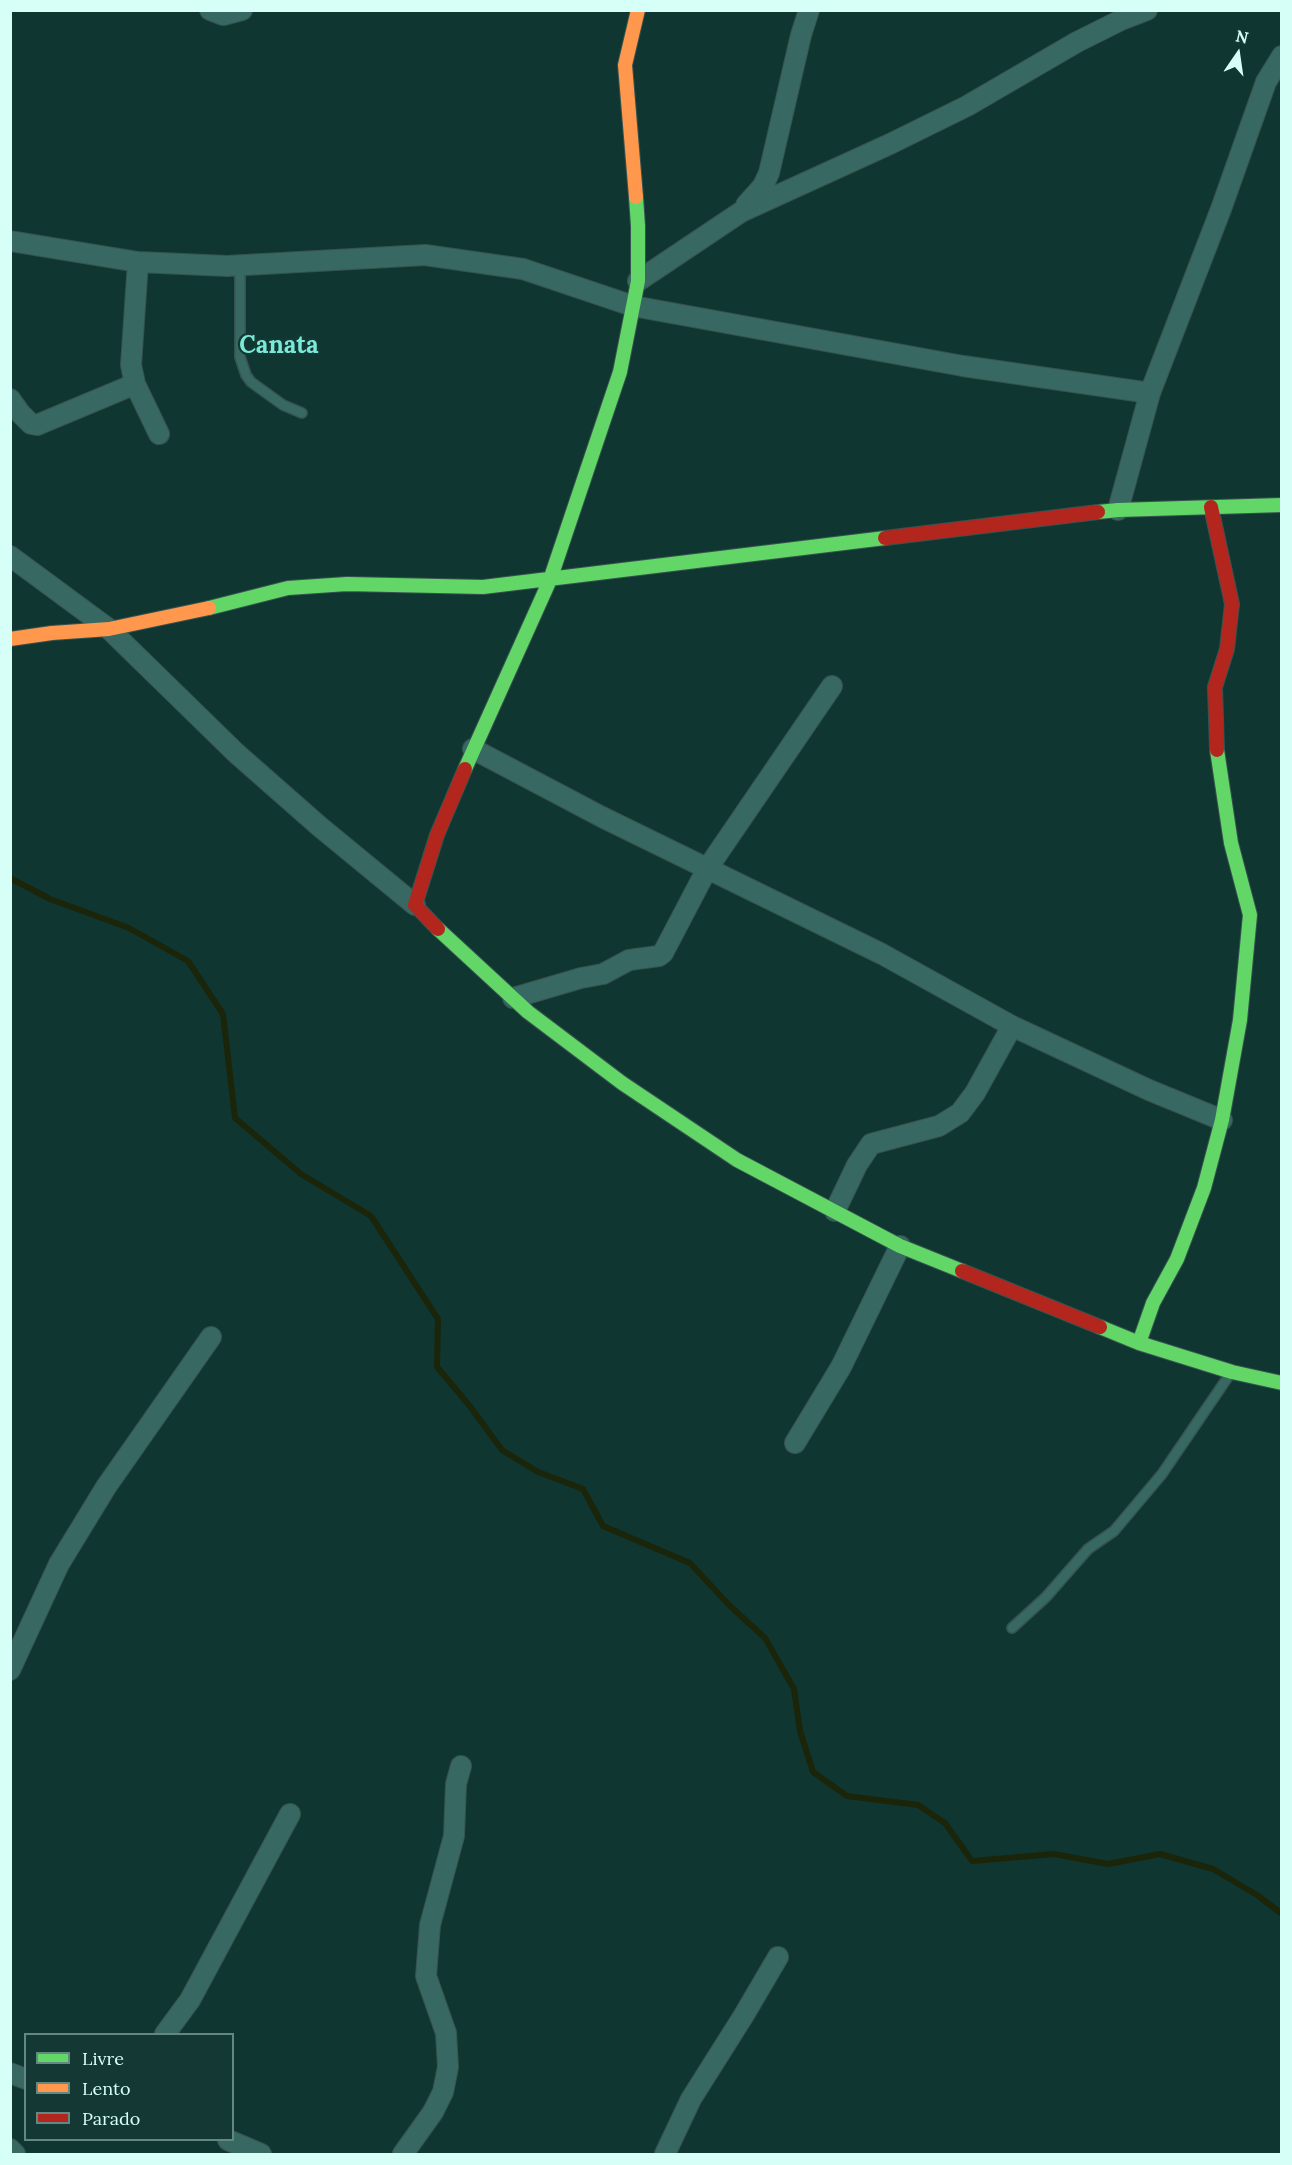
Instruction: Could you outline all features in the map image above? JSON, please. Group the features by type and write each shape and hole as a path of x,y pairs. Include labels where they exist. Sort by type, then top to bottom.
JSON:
{"street":[{"path":"210,10 223,15 242,10"},
{"path":"415,905 437,835 473,749 550,580 620,372 638,280 638,226 625,65 638,10"},
{"path":"741,212 763,186 769,173 801,35 809,10"},
{"path":"638,280 741,212 967,106 1086,38 1121,20 1148,10"},
{"path":"1118,510 1150,393 1221,209 1274,85 1281,56"},
{"path":"10,241 138,262 240,265 425,255 523,269 633,306 963,366 1150,393"},
{"path":"138,262 131,365 135,384 159,434"},
{"path":"10,399 31,424 37,425 135,384"},
{"path":"10,639 109,628 288,588 347,584 483,587 1118,510 1281,505"},
{"path":"1139,1343 1153,1303 1167,1280 1204,1188 1222,1120 1240,1020 1248,950 1250,915 1231,843 1217,757 1215,687 1227,649 1232,604 1211,507"},
{"path":"10,556 109,628 236,753 319,826 415,905 528,1012 622,1083 737,1160 900,1246 1139,1343 1232,1372 1281,1383"},
{"path":"513,998 603,974 628,960 659,956 708,869 832,686"},
{"path":"473,749 708,869 882,954 1012,1026 1149,1090 1222,1120"},
{"path":"835,1211 857,1165 871,1144 939,1126 960,1113 975,1093 1012,1026"},
{"path":"795,1443 842,1367 900,1246"},
{"path":"10,1670 59,1564 106,1487 211,1337"},
{"path":"403,2154 433,2112 443,2092 448,2067 446,2033 426,1976 430,1925 454,1836 456,1784 461,1766"},
{"path":"166,2033 190,2000 290,1814"},
{"path":"665,2154 691,2099 778,1957"},
{"path":"232,2141 261,2154"},
{"path":"10,2149 15,2154"}],"lane":[{"path":"240,265 240,357 246,375 251,382 283,405 302,413"},
{"path":"1012,1628 1046,1597 1089,1549 1114,1531 1162,1474 1232,1372"}],"waterway":[{"path":"10,878 50,899 129,928 188,961 223,1014 235,1118 301,1174 371,1216 438,1319 437,1367 502,1450 538,1472 583,1489 603,1526 690,1563 728,1604 765,1638 794,1689 800,1731 813,1772 847,1796 918,1805 945,1823 972,1861 1054,1854 1108,1864 1160,1854 1213,1869 1257,1895 1282,1914"}],"traffic: fast":[{"path":"465,769 550,580 620,372 638,281 636,197"},
{"path":"1098,512 1282,505"},
{"path":"209,608 288,588 347,584 483,587 885,538"},
{"path":"1139,1343 1153,1303 1177,1259 1204,1188 1222,1120 1240,1020 1250,915 1231,843 1217,750"},
{"path":"438,929 528,1012 622,1083 737,1160 900,1246 962,1271"},
{"path":"1100,1327 1139,1343 1232,1372 1282,1383"}],"traffic: slow":[{"path":"636,197 625,65 638,10"},
{"path":"10,639 109,629 209,608"}],"traffic: jam":[{"path":"1211,507 1232,604 1227,649 1215,687 1217,750"},
{"path":"885,538 1098,512"},
{"path":"438,929 415,905 437,835 465,769"},
{"path":"962,1271 1100,1327"}],"district":[{"name":"Canata","path":"279,346"}]}
